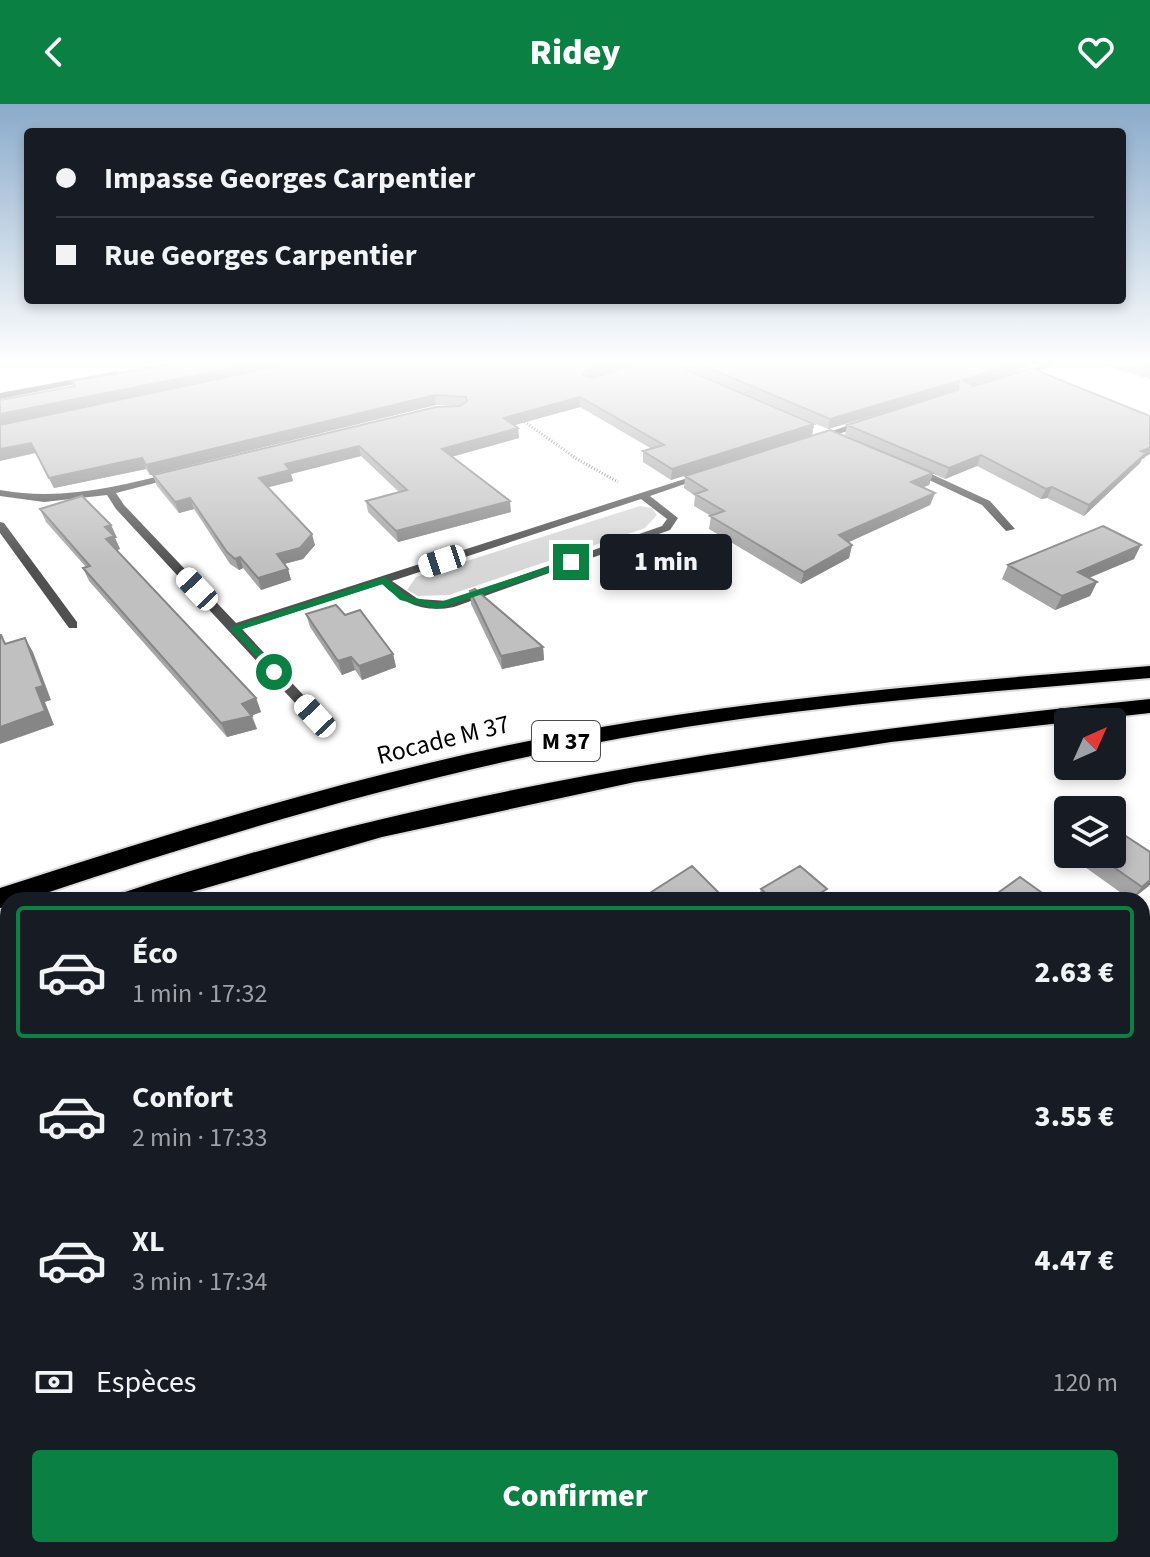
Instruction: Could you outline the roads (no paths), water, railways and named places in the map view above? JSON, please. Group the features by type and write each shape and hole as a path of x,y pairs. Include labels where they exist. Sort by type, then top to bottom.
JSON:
{"highway":[{"name":"Rocade M 37","path":"18,892 168,843 460,764 594,735 850,700 1150,672"},
{"name":"M 37","path":"159,892 365,833 583,781 721,756 1150,706"}],"street":[{"path":"818,431 848,443"},
{"path":"800,444 840,431"},
{"path":"908,467 986,503 1010,529"},
{"path":"234,628 715,472"},
{"path":"1,495 58,500 185,473"},
{"path":"110,491 315,716"},
{"path":"385,580 403,598 414,603 450,604 666,528 673,518 643,496"},
{"path":"0,525 73,625"}]}
